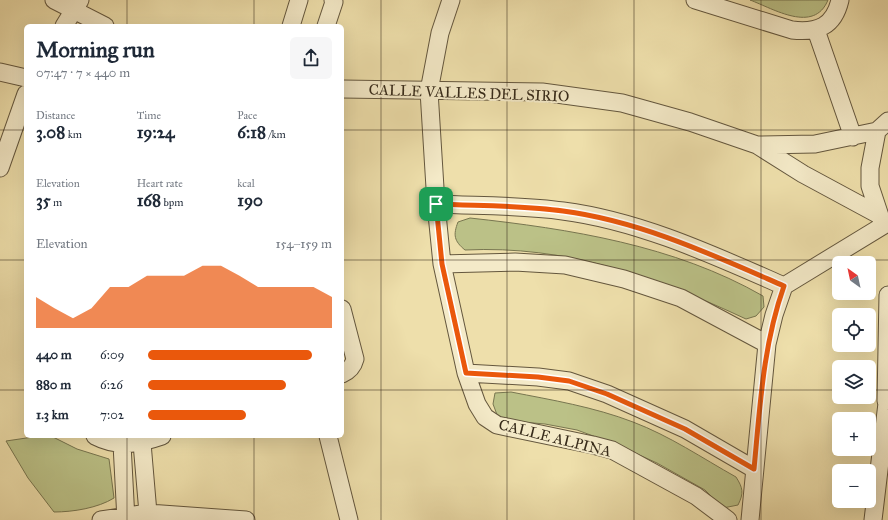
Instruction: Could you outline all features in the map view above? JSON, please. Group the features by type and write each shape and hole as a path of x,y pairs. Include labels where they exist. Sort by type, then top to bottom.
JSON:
{"street":[{"path":"54,0 77,6 102,24"},
{"path":"292,24 299,0"},
{"path":"327,24 333,8 333,0"},
{"name":"CALLE ALPINA","path":"451,0 440,33 429,90 436,204 442,264 466,373 477,404 485,416 497,425 593,444 612,450 696,496 728,520"},
{"path":"696,0 792,30 805,32 816,30 827,24 832,19 840,0"},
{"path":"65,24 77,6"},
{"path":"816,30 853,137"},
{"path":"0,72 24,78"},
{"name":"CALLE VALLES DEL SIRIO","path":"344,89 542,92 622,104 690,122 757,145 884,224"},
{"path":"0,168 24,100"},
{"path":"750,520 754,469 768,344 774,315 784,286 884,224 870,186 872,152 883,126"},
{"name":"CALLE VALLES DEL SIRIO","path":"757,145 815,144 853,137 883,126"},
{"path":"436,204 563,211 604,219 701,250 784,286"},
{"path":"442,264 515,262 565,265 624,279 681,298 768,344"},
{"path":"873,520 887,398 888,295"},
{"path":"344,317 355,359 354,365 344,373"},
{"path":"466,373 538,377 576,383 607,394 685,429 754,469"},
{"path":"98,438 122,444 142,443 156,438"},
{"path":"328,438 349,520"},
{"path":"142,443 148,512"},
{"path":"122,444 127,517"},
{"path":"101,520 127,517 148,512 246,520"}],"green space":[{"path":"750,0 828,0 822,10 813,16 803,17 782,13"},
{"path":"470,218 508,222 583,234 658,252 729,278 763,296 764,307 756,316 746,319 644,277 610,267 539,253 502,250 465,250 457,241 455,231 458,222"},
{"path":"511,392 573,404 603,412 633,422 660,434 736,477 742,491 738,505 723,508 705,490 657,463 615,444 577,430 545,424 499,420 493,404 495,393"},
{"path":"26,438 55,438 77,449 109,459 114,498 85,509 54,512 28,478 6,441"}],"route":[{"path":"436,204 563,211 604,219 701,250 784,286 774,315 768,344 754,469 685,429 607,394 569,381 538,377 466,373 442,264 436,204"}]}
